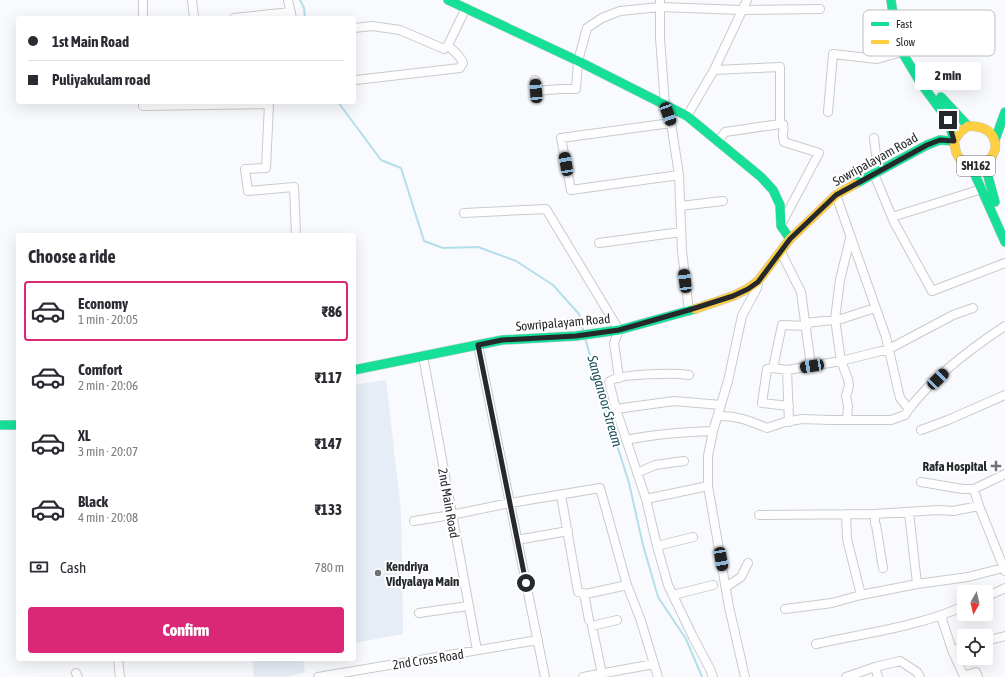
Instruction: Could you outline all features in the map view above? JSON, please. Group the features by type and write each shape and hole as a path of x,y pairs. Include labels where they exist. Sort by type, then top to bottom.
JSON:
{"street":[{"path":"143,0 143,16"},
{"path":"192,0 194,16"},
{"path":"272,16 291,15 288,0"},
{"path":"448,0 578,60 687,116 761,177 772,190 780,205 781,226 790,239"},
{"path":"687,116 714,70 747,0"},
{"path":"891,0 892,10"},
{"path":"898,0 900,10"},
{"path":"660,4 660,38 665,105 672,123 678,175 682,251 689,310"},
{"path":"535,80 536,91 576,89 578,60 587,28 602,18 620,11 660,4 742,10 820,10"},
{"path":"356,28 372,26 400,30 444,49 448,45 466,8"},
{"path":"356,80 460,68 463,63 461,57 448,45"},
{"path":"828,112 833,54 878,59 888,56"},
{"path":"904,56 920,82 948,120 954,141"},
{"path":"913,56 924,76 942,99 968,126"},
{"path":"714,70 780,68 780,124"},
{"path":"143,104 143,106 269,104 266,168 245,168 248,191 294,187 296,233"},
{"path":"1005,112 995,140 1005,140"},
{"path":"672,123 562,138 571,190 678,175"},
{"path":"718,142 725,132 783,124 784,127 782,138 784,142 819,153 781,226"},
{"name":"SH162","path":"968,126 981,127 987,130 992,134 995,140 995,151 989,161 984,164 971,166 966,164 958,156 954,141 960,132 968,126"},
{"path":"874,138 876,173 892,217 932,290 1005,263"},
{"name":"Sowripalayam Road","path":"356,370 502,340 576,336 619,330 733,296 748,289 758,282 790,239 836,195 927,145 940,140 954,141"},
{"path":"989,161 988,176 991,190 1005,222"},
{"name":"SH162","path":"971,166 1005,242"},
{"path":"892,217 982,189"},
{"path":"836,195 889,349 900,398 909,409"},
{"path":"680,206 723,201"},
{"path":"464,213 546,209 619,330 614,343 619,378"},
{"path":"599,243 681,232"},
{"path":"847,420 848,406 846,396 849,386 848,379 841,362 835,320 840,280 850,239"},
{"path":"780,252 802,292 812,366"},
{"path":"745,677 726,586 708,486 708,456 713,431 728,381 742,316 757,288 758,282"},
{"path":"773,368 782,326 835,320 875,308"},
{"path":"789,406 762,403 767,369 773,368 787,370 841,362 889,349 953,315 973,308"},
{"path":"718,416 730,416 748,420 767,428 802,419 891,420 905,415 916,400 948,368 1005,326"},
{"path":"478,345 545,677"},
{"name":"2nd Main Road","path":"423,356 477,650"},
{"path":"787,370 789,422"},
{"path":"689,375 666,373 612,379 609,382 616,409 646,498 664,571 673,596 713,677"},
{"path":"922,430 1005,395"},
{"path":"616,409 674,401 721,405"},
{"path":"0,425 16,425"},
{"path":"626,440 677,432 713,431"},
{"path":"637,473 654,465 684,461"},
{"path":"921,482 963,489 974,489 1005,474"},
{"path":"646,498 708,486"},
{"path":"414,521 600,488 627,585 640,618 658,677"},
{"path":"785,610 832,603 860,595 917,584 1004,570 979,506 974,489"},
{"path":"561,495 578,592 584,593 627,585"},
{"path":"759,515 875,514 953,511 979,506"},
{"path":"909,512 917,584"},
{"path":"846,514 847,539 860,595"},
{"path":"875,514 875,524 883,568"},
{"path":"517,540 568,531"},
{"path":"657,546 693,537"},
{"path":"726,586 741,577 748,563"},
{"path":"673,596 713,585"},
{"path":"993,594 1005,588"},
{"path":"584,593 589,620"},
{"path":"419,613 468,606"},
{"path":"816,644 918,622 941,616 957,609"},
{"path":"941,616 962,677 976,672 978,677"},
{"path":"602,674 592,626 618,620"},
{"path":"993,639 1005,636"},
{"name":"2nd Cross Road","path":"318,677 538,640"},
{"path":"952,650 957,649"},
{"path":"118,661 120,677"},
{"path":"846,677 875,667 900,661 917,672 920,677"},
{"path":"583,677 654,664"},
{"path":"875,667 878,677"}],"shaded area":[{"name":"Kendriya Vidyalaya Main","path":"386,380 401,511 403,634 356,643 356,385"},
{"path":"252,661 303,661 305,673 283,677 254,677"}],"waterway":[{"name":"Sanganoor Stream","path":"300,0 304,8 305,16"},
{"name":"Sanganoor Stream","path":"339,104 381,160 401,168 424,241 443,248 478,247 516,261 553,285 579,314 583,330"},
{"name":"Sanganoor Stream","path":"585,338 629,483 643,545 658,597 686,639 702,677"}],"traffic: fast":[{"path":"448,0 578,61 687,116 761,177 773,190 780,205 781,226 790,239"},
{"path":"891,0 892,10"},
{"path":"904,56 920,82 948,120 954,141"},
{"path":"941,97 968,126"},
{"path":"995,140 1005,112"},
{"path":"855,184 927,145 940,140 954,141"},
{"path":"989,161 988,176 995,202"},
{"path":"971,166 1005,242"},
{"path":"356,370 502,340 576,336 619,330 695,309"},
{"path":"0,425 16,425"}],"traffic: slow":[{"path":"968,126 976,126 987,130 994,139 995,147 993,154 984,163 970,165 963,162 956,153 954,141 960,132 968,126"},
{"path":"695,309 733,296 747,289 758,281 790,239 836,195 855,184"}],"place":[{"name":"Rafa Hospital","path":"996,466"},
{"name":"Kendriya Vidyalaya Main","path":"378,573"}],"route":[{"path":"526,583 478,345 502,340 576,336 619,330 689,310 733,296 748,289 758,282 790,239 836,195 927,145 940,140 954,141 948,120"}]}
